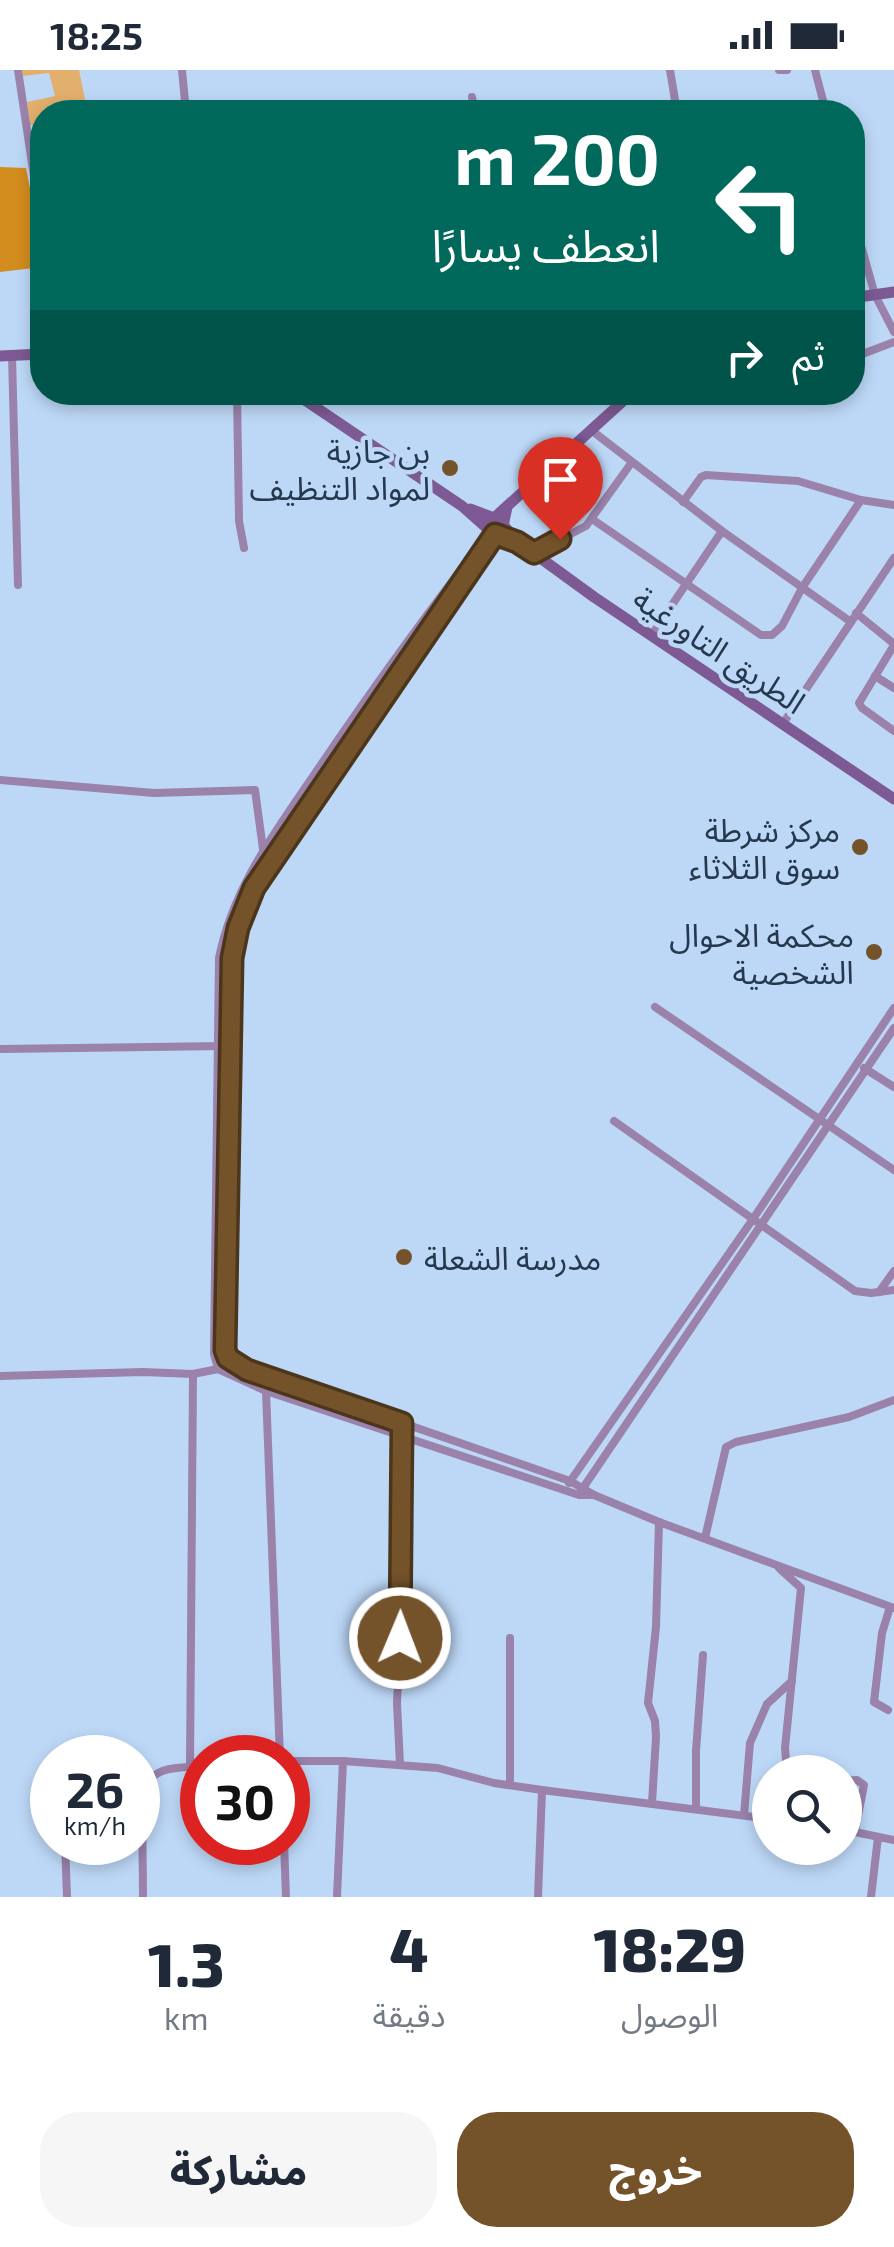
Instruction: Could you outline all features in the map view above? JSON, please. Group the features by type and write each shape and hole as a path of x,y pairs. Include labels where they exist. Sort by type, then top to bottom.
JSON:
{"street":[{"path":"18,70 30,150"},
{"path":"182,70 185,100"},
{"path":"670,70 674,100"},
{"path":"779,70 787,70"},
{"path":"815,70 823,100"},
{"path":"865,260 875,295 894,332"},
{"path":"865,296 894,292"},
{"path":"865,353 894,342"},
{"path":"6,356 18,585"},
{"path":"237,405 239,521 244,548"},
{"name":"الطريق التاورغية","path":"312,405 782,725 892,795"},
{"path":"619,405 507,507 254,888 238,928 232,958 232,1045 214,1354 218,1368 266,1391 565,1490 581,1491 892,1607 882,1634 874,1702 888,1710"},
{"path":"591,430 722,532 894,645 860,703 894,730"},
{"path":"534,553 586,526 632,462"},
{"path":"683,502 700,477 706,475 798,482 894,505"},
{"path":"592,519 761,634 772,635 782,626 802,588 861,500"},
{"path":"494,528 420,622 263,850 243,886 224,936 219,958 225,1341 228,1358 247,1370 570,1481 581,1491"},
{"path":"651,636 722,532"},
{"path":"782,725 894,558"},
{"path":"875,676 894,688"},
{"path":"350,722 362,729"},
{"path":"0,780 154,793 256,790 263,850"},
{"path":"655,1006 894,1170"},
{"path":"565,1490 894,1008"},
{"path":"581,1491 894,1028"},
{"path":"0,1049 232,1045"},
{"path":"858,1063 894,1087"},
{"path":"614,1121 855,1291 894,1290"},
{"path":"879,1292 894,1271"},
{"path":"0,1376 193,1374 218,1368 228,1358"},
{"path":"190,1735 193,1374"},
{"path":"266,1391 279,1735"},
{"path":"706,1538 726,1447 849,1417 894,1400"},
{"path":"400,1764 397,1703 402,1423"},
{"path":"652,1804 656,1737 648,1702 656,1627 659,1522"},
{"path":"778,1566 801,1588 786,1755"},
{"path":"510,1638 510,1785"},
{"path":"696,1809 703,1655"},
{"path":"744,1815 752,1736 767,1704 792,1681"},
{"path":"310,1761 438,1768 542,1790 752,1816"},
{"path":"337,1897 342,1761"},
{"path":"144,1897 142,1790 151,1775 180,1768"},
{"path":"538,1897 542,1790"},
{"path":"862,1834 894,1840"},
{"path":"871,1897 878,1837"},
{"path":"66,1865 67,1897"},
{"path":"285,1865 286,1897"}],"shaded area":[{"path":"22,70 79,70 85,100 36,100 55,96 49,73 23,76"},
{"path":"0,167 26,168 30,188 30,268 0,272"}],"place":[{"name":"بن جازية لمواد التنظيف","path":"450,468"},
{"name":"مركز شرطة سوق الثلاثاء","path":"860,847"},
{"name":"محكمة الاحوال الشخصية","path":"874,952"},
{"name":"مدرسة الشعلة","path":"404,1257"}],"route":[{"path":"400,1638 402,1423 247,1370 228,1358 225,1350 232,958 238,928 254,888 495,534 534,553 560,539"}]}
